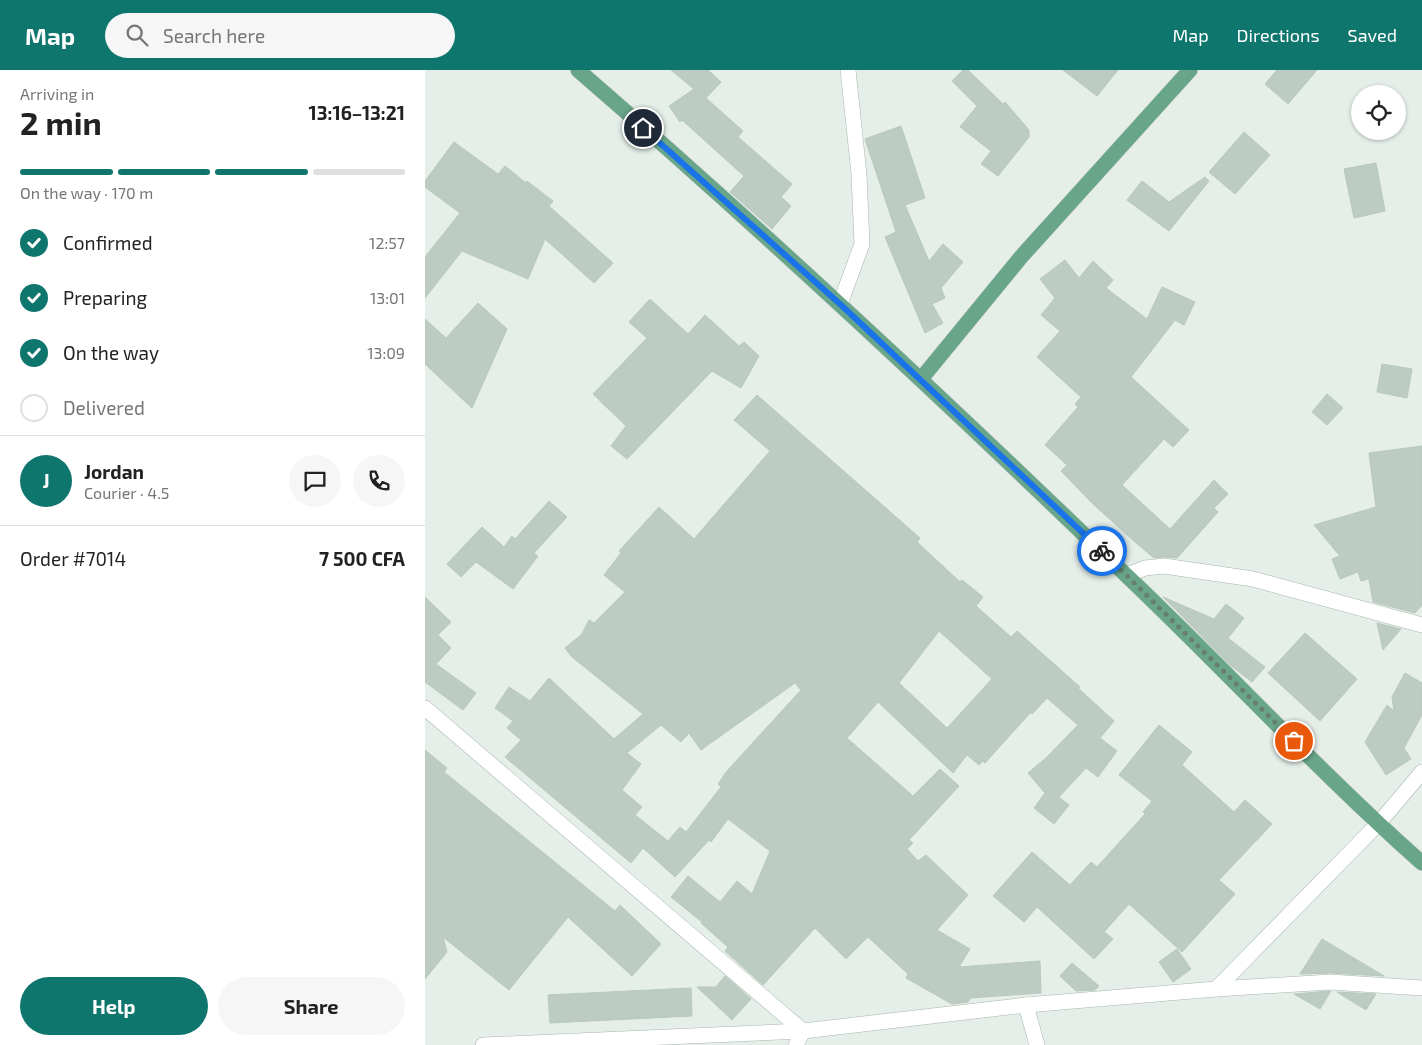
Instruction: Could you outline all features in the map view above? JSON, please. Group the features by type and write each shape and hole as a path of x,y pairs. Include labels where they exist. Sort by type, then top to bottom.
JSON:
{"main road":[{"path":"578,70 840,304 921,379 1127,575 1377,824 1422,863"},
{"path":"921,379 1021,257 1190,70"}],"street":[{"path":"840,304 862,244 859,174 848,70"},
{"path":"1127,575 1145,568 1164,566 1253,579 1422,625"},
{"path":"425,708 803,1031"},
{"path":"1216,989 1377,824 1422,772"},
{"path":"483,1045 803,1031 1026,1005 1216,989 1329,982 1422,988"},
{"path":"1026,1005 1037,1045"},
{"path":"796,1045 803,1031"}],"building":[{"path":"671,70 708,70 721,82 706,98 743,131 738,137 792,184 781,197 791,206 772,229 730,192 744,176 682,120 680,122 669,106 694,89"},
{"path":"963,70 968,70 1003,104 1005,102 1029,130 1029,137 998,176 981,164 991,151 960,127 977,106 952,81"},
{"path":"1063,70 1118,70 1097,96"},
{"path":"1277,70 1317,70 1288,104 1265,84"},
{"path":"901,126 925,198 905,205 929,261 943,244 963,262 941,288 945,298 932,304 943,323 925,333 885,237 896,232 865,139"},
{"path":"1244,132 1270,155 1235,194 1209,172"},
{"path":"454,142 498,174 505,166 526,183 527,181 553,201 549,206 613,263 594,283 545,239 528,279 462,251 425,298 425,257 460,213 425,187 425,181"},
{"path":"1376,163 1385,211 1354,218 1344,169"},
{"path":"1205,177 1209,181 1169,231 1127,200 1142,181 1169,202"},
{"path":"1065,260 1079,278 1093,261 1113,280 1106,288 1147,319 1162,287 1195,302 1184,325 1175,320 1131,377 1189,430 1173,447 1164,439 1122,485 1170,529 1214,480 1228,494 1214,508 1218,512 1177,558 1154,558 1135,542 1093,504 1061,471 1067,465 1045,445 1078,407 1075,404 1081,397 1037,357 1060,331 1041,315 1055,298 1040,279"},
{"path":"650,299 688,334 705,315 739,346 744,342 759,356 741,388 712,371 627,459 611,446 626,426 593,394 647,338 629,322"},
{"path":"478,303 507,329 472,408 425,364 425,319 446,338"},
{"path":"1382,364 1412,369 1407,398 1377,392"},
{"path":"1327,394 1343,408 1327,425 1312,412"},
{"path":"757,395 920,538 917,542 960,582 962,580 983,597 976,606 1011,637 1017,631 1080,687 1078,688 1114,721 1100,738 1117,751 1098,777 1086,768 1059,797 1069,805 1054,824 1034,808 1045,793 1028,773 1047,757 1078,725 1047,698 1032,714 1031,712 985,763 983,761 979,765 967,755 953,773 878,702 847,738 913,796 940,769 959,786 909,840 913,843 907,849 918,861 926,855 968,895 937,930 970,949 959,967 1040,961 1041,993 970,998 968,1002 952,1004 906,978 908,974 868,937 846,959 815,928 763,985 725,951 728,947 702,922 671,897 688,876 720,902 737,881 752,894 770,851 728,819 711,842 709,840 675,877 643,848 631,863 505,757 521,740 507,728 513,721 495,708 509,687 530,701 549,678 614,739 643,714 572,657 565,648 582,634 589,620 594,623 625,592 604,575 621,553 619,551 659,507 694,539 770,451 734,420","holes":["939,631 992,679 947,728 899,683","795,683 801,690 727,771 718,784 721,787 686,832 680,827 668,841 635,815 642,807 622,790 641,764 627,753 661,725 681,742 689,733 701,750"]},
{"path":"1422,446 1422,605 1415,613 1373,602 1369,579 1361,581 1358,572 1340,579 1332,559 1340,556 1314,525 1376,507 1369,453"},
{"path":"549,501 567,517 534,553 538,556 513,589 476,562 461,577 447,564 482,527 504,547 512,536 515,539"},
{"path":"425,597 451,622 438,635 451,648 436,664 476,693 463,710 425,682"},
{"path":"1163,597 1214,619 1226,604 1244,618 1228,638 1265,667 1252,682 1230,665"},
{"path":"1377,623 1401,629 1383,650"},
{"path":"1305,633 1357,679 1320,721 1268,673"},
{"path":"1405,673 1422,683 1422,715 1404,748 1411,759 1386,775 1365,742 1387,705 1394,711 1392,697"},
{"path":"1159,725 1192,752 1182,765 1234,812 1245,800 1272,824 1219,880 1235,894 1182,952 1129,904 1104,932 1113,939 1094,959 1037,907 1024,922 993,896 1032,852 1070,885 1091,862 1097,867 1145,814 1143,812 1152,801 1119,775"},
{"path":"425,750 447,768 444,772 615,911 620,905 661,944 632,976 568,917 509,990 443,937 447,952 425,979"},
{"path":"1322,939 1384,976 1330,973 1300,974"},
{"path":"1177,949 1191,969 1173,982 1159,962"},
{"path":"1072,963 1099,986 1095,990 1076,991 1060,976"},
{"path":"725,976 751,999 732,1020 697,987 716,987"},
{"path":"691,988 692,1016 550,1023 548,995"},
{"path":"1330,991 1320,1009 1294,994"},
{"path":"1337,992 1376,994 1366,1010"}],"way so far":[{"path":"1102,551 1294,741"}],"route":[{"path":"643,128 840,304 1102,551"}]}
